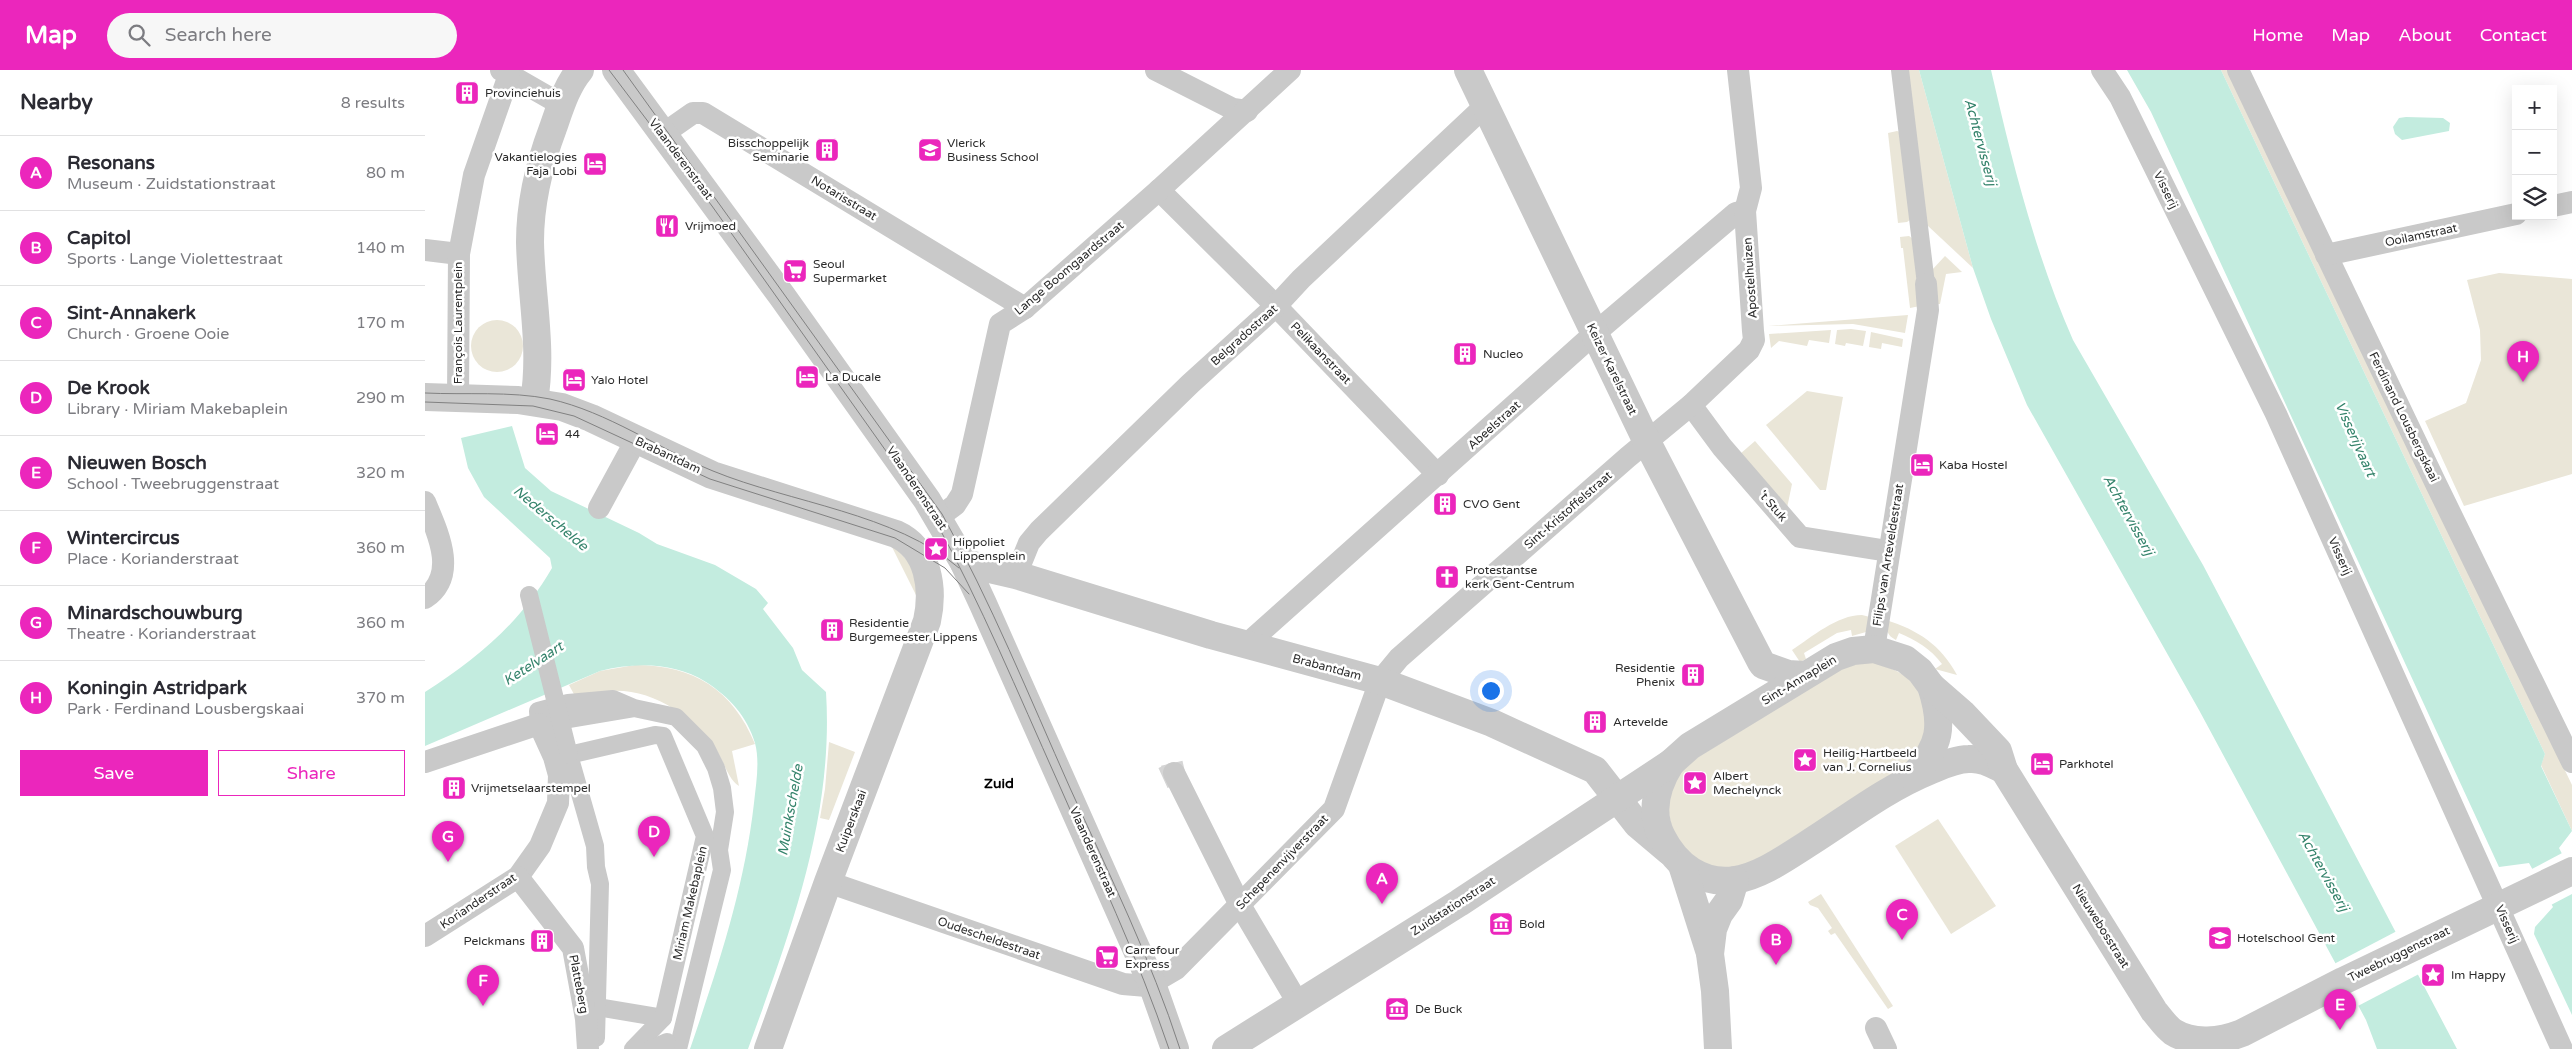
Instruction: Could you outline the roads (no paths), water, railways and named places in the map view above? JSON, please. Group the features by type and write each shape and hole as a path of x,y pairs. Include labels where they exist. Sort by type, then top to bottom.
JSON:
{"street":[{"path":"1156,70 1233,109 1247,111"},
{"name":"Lange Boomgaardstraat","path":"939,517 955,505 962,494 1000,324 1025,308 1247,111 1290,70"},
{"name":"Keizer Karelstraat","path":"1468,70 1647,442 1763,665"},
{"name":"Apostelhuizen","path":"1647,442 1691,405 1749,350 1754,340 1745,211 1751,188 1738,70"},
{"path":"1900,70 1926,284"},
{"name":"Visserij","path":"2102,70 2120,97 2275,414 2562,1049"},
{"name":"Ferdinand Lousbergskaai","path":"2238,70 2326,256 2572,762"},
{"path":"505,73 570,89 545,151 533,192 530,241 538,373 534,401"},
{"name":"François Laurentplein","path":"458,398 459,254 474,175 505,73"},
{"name":"Vlaanderenstraat","path":"570,89 581,82 595,77 621,76 782,296 939,517 964,563 1152,984 1175,1049"},
{"name":"Belgradostraat","path":"1016,575 1029,543 1039,531 1190,384 1276,306 1301,279 1485,106"},
{"name":"Notarisstraat","path":"663,134 693,114 703,113 1025,308"},
{"name":"Pelikaanstraat","path":"1159,190 1276,306 1438,475"},
{"path":"2557,205 2572,202"},
{"name":"Abeelstraat","path":"1246,645 1595,333 1736,213 1745,211"},
{"name":"Ooilamstraat","path":"2326,256 2512,215"},
{"path":"425,250 459,254"},
{"name":"Filips van Arteveldestraat","path":"1874,649 1888,551 1928,310 1926,284"},
{"name":"Brabantdam","path":"425,397 534,401 576,412 733,483 908,539 923,560 931,592"},
{"name":"'t Stuk","path":"1691,405 1721,447 1800,536 1888,551"},
{"path":"599,508 636,440"},
{"name":"Sint-Kristoffelstraat","path":"1380,681 1399,658 1647,442"},
{"path":"425,502 443,551 443,566 438,581 425,598"},
{"path":"964,563 1016,575"},
{"name":"Brabantdam","path":"1016,575 1246,645 1380,681 1492,723 1595,770 1617,799"},
{"name":"Kuiperskaai","path":"768,1049 828,882 927,621 931,592"},
{"path":"529,595 569,755 595,846 593,875 600,884 605,1002 596,1048 599,1049"},
{"name":"Sint-Annaplein","path":"1617,799 1691,746 1805,675 1836,657 1853,651 1874,649 1905,659 1920,671 1931,686 1962,713 1997,751 2004,770"},
{"path":"1751,709 1757,698 1759,673 1763,665 1788,674 1805,675"},
{"name":"Schepenenvijverstraat","path":"1152,984 1177,969 1334,809 1380,681"},
{"name":"Sint-Annaplein","path":"1911,779 1932,753 1937,738 1939,709 1931,686"},
{"path":"425,762 539,724 634,708 676,718 690,729 705,746 723,788 725,812 719,850 722,870 673,1046 651,1049"},
{"name":"Korianderstraat","path":"425,936 518,877 540,846 558,803 559,775 554,757 539,724"},
{"name":"Miriam Makebaplein","path":"569,755 655,735 663,736 705,836 663,1018"},
{"name":"Sint-Annaplein","path":"1675,858 1697,875 1714,880 1735,880 1756,873 1781,860 1911,779 1945,764 1967,759 1984,760 2004,770"},
{"name":"Sint-Annaplein","path":"1671,762 1662,777 1656,795 1655,814 1661,834 1675,858 1710,954"},
{"name":"Nieuwebosstraat","path":"2004,770 2159,1017 2173,1032 2190,1038 2227,1039"},
{"path":"1174,773 1240,906 1298,1003"},
{"path":"1617,799 1637,824 1675,858"},
{"name":"Zuidstationstraat","path":"1225,1049 1459,903 1617,799"},
{"name":"Tweebruggenstraat","path":"2227,1039 2572,871"},
{"name":"Platteberg","path":"518,877 573,948 586,1019 588,1049"},
{"path":"1718,1049 1715,991 1710,954 1713,929 1719,914 1729,900 1735,880"},
{"name":"Oudescheldestraat","path":"828,882 1123,984 1152,984"},
{"path":"605,1002 663,1018 633,1049"},
{"path":"1875,1028 1886,1049"}],"water":[{"name":"Achtervisserij","path":"1919,70 1991,70 2016,173 2036,241 2059,307 2073,340 2203,565 2457,1049 2377,1049 2366,1020 2199,710 2027,405 1991,319 1973,268"},
{"name":"Visserijvaart","path":"2127,70 2221,70 2545,754 2541,766 2572,831 2559,848 2572,873 2572,1015 2534,934 2535,927 2553,907 2529,863 2499,867 2151,112"},
{"path":"2399,118 2443,118 2450,123 2449,131 2402,140 2395,134 2393,127"},
{"path":"512,426 525,468 551,491 639,533 657,544 715,565 756,589 768,603 763,609 793,648 802,670 826,692 827,738 823,784 816,829 806,874 793,918 748,1049 690,1049 720,958 737,897 750,835 756,788 757,765 755,743 747,724 730,701 694,675 668,667 640,665 613,668 600,671 425,746 425,692 463,666 496,638 526,606 552,568 550,558 484,497 468,468 461,438"}],"tunnel":[{"path":"1163,778 1174,773 1171,760"}],"tram line":[{"path":"609,70 712,206 935,520 999,649 1130,947 1169,1049"},
{"path":"623,70 942,514 993,615 1129,917 1169,1015 1180,1049"},
{"path":"425,393 519,395 550,399 571,405 613,422 713,471 743,482 841,511 905,534 933,549 959,568"},
{"path":"425,402 533,406 574,416 710,479 895,538 945,568 969,594"}],"place":[{"name":"Provinciehuis","path":"467,93"},
{"name":"Bisschoppelijk Seminarie","path":"827,150"},
{"name":"Vlerick Business School","path":"930,150"},
{"name":"Vakantielogies Faja Lobi","path":"595,164"},
{"name":"Vrijmoed","path":"667,226"},
{"name":"Seoul Supermarket","path":"795,271"},
{"name":"Nucleo","path":"1465,354"},
{"name":"La Ducale","path":"807,377"},
{"name":"Yalo Hotel","path":"574,380"},
{"name":"Koningin Astridpark","path":"2523,382"},
{"name":"44","path":"547,434"},
{"name":"Kaba Hostel","path":"1922,465"},
{"name":"CVO Gent","path":"1445,504"},
{"name":"Hippoliet Lippensplein","path":"936,549"},
{"name":"Protestantse kerk Gent-Centrum","path":"1447,577"},
{"name":"Residentie Burgemeester Lippens","path":"832,630"},
{"name":"Residentie Phenix","path":"1693,675"},
{"name":"Artevelde","path":"1595,722"},
{"name":"Heilig-Hartbeeld van J. Cornelius","path":"1805,760"},
{"name":"Parkhotel","path":"2042,764"},
{"name":"Albert Mechelynck","path":"1695,783"},
{"name":"Vrijmetselaarstempel","path":"454,788"},
{"name":"De Krook","path":"654,857"},
{"name":"Minardschouwburg","path":"448,862"},
{"name":"Resonans","path":"1382,904"},
{"name":"Bold","path":"1501,924"},
{"name":"Hotelschool Gent","path":"2220,938"},
{"name":"Sint-Annakerk","path":"1902,940"},
{"name":"Pelckmans","path":"542,941"},
{"name":"Carrefour Express","path":"1107,957"},
{"name":"Capitol","path":"1776,965"},
{"name":"Im Happy","path":"2433,975"},
{"name":"Wintercircus","path":"483,1006"},
{"name":"De Buck","path":"1397,1009"},
{"name":"Nieuwen Bosch","path":"2340,1030"}],"district":[{"name":"Zuid","path":"999,783"}],"water label":[{"name":"Nederschelde","path":"551,518"},
{"name":"Ketelvaart","path":"533,663"},
{"name":"Muinkschelde","path":"790,810"}]}
